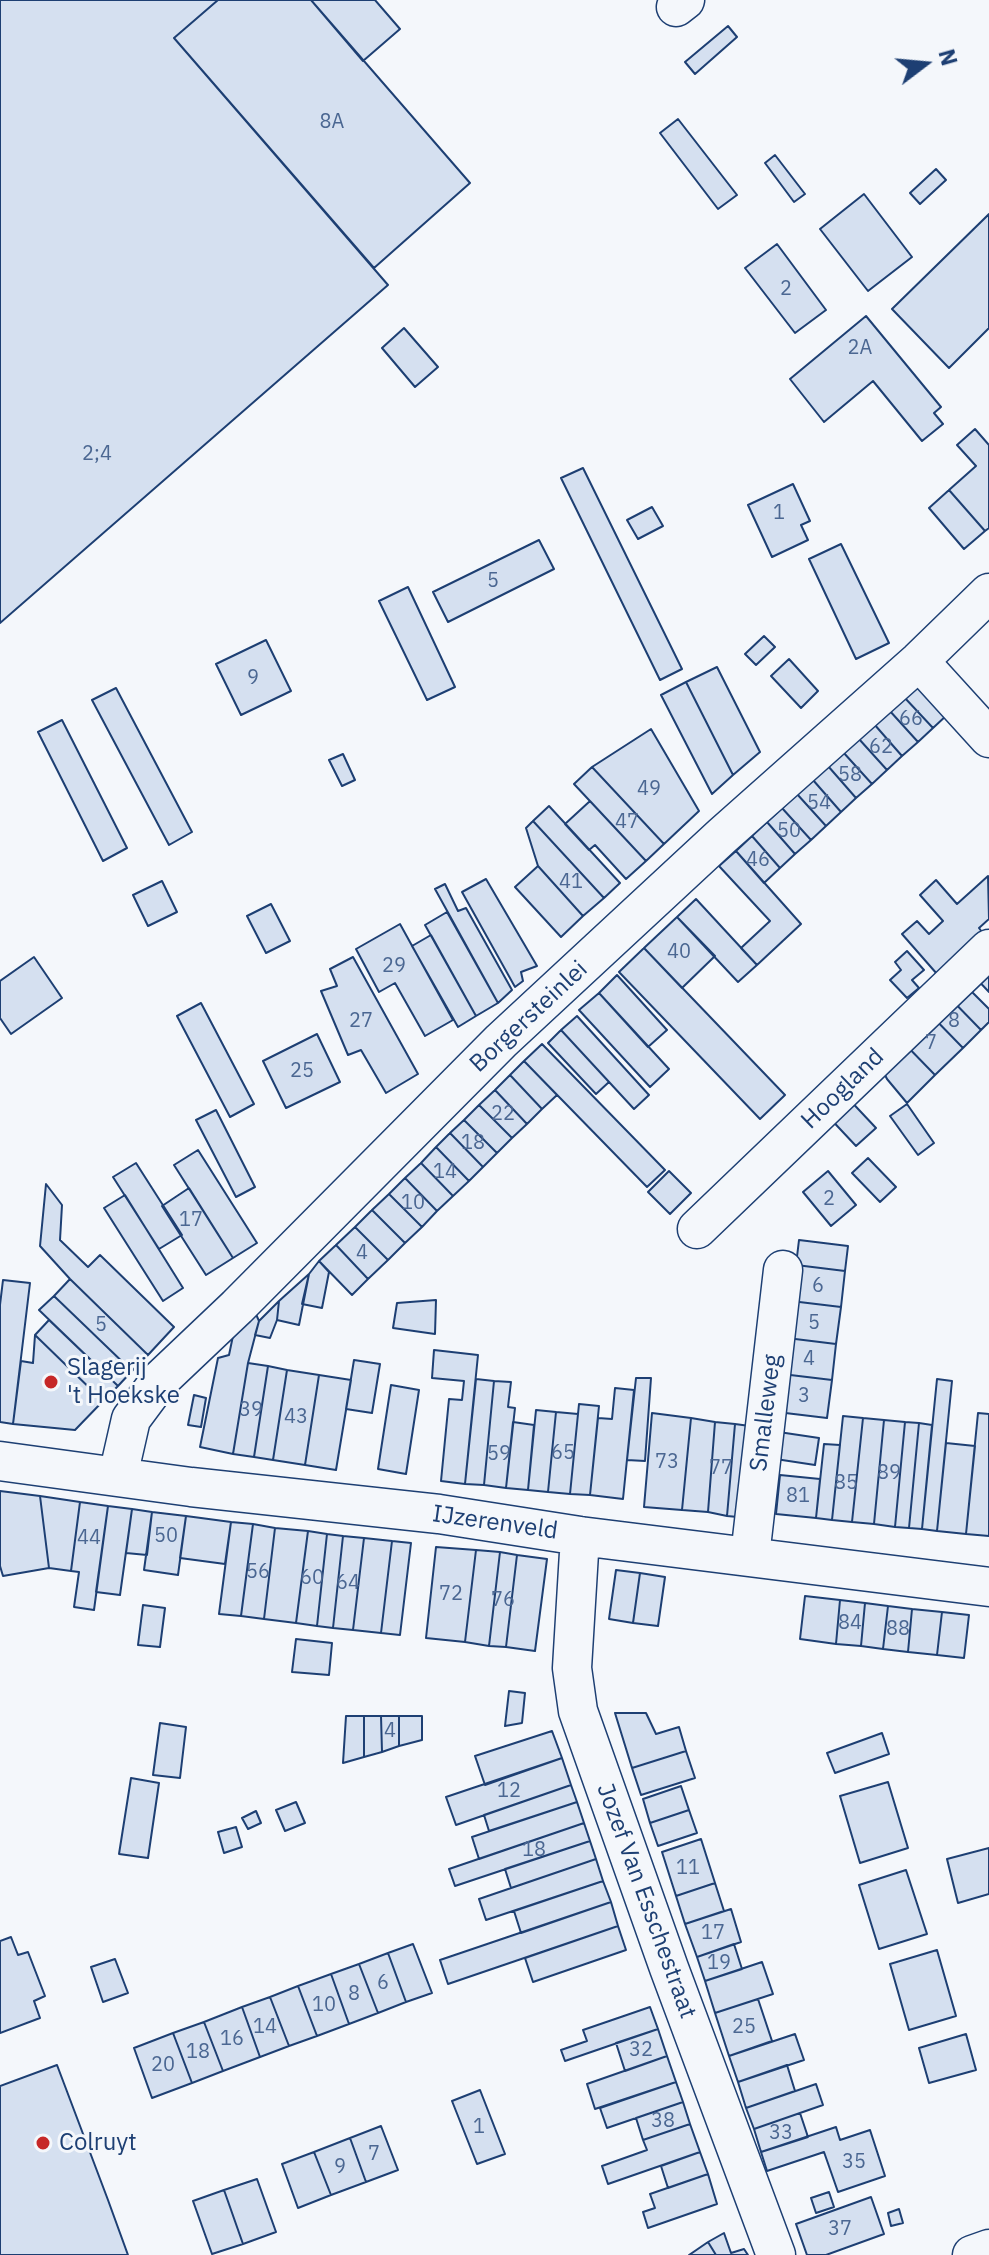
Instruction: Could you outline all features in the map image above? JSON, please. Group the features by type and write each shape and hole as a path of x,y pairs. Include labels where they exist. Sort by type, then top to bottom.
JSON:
{"street":[{"name":"Borgersteinlei","path":"118,1476 131,1419 160,1380 237,1307 501,1041 722,836 919,661 989,593"},
{"path":"919,661 989,738"},
{"name":"Hoogland","path":"697,1229 989,949"},
{"name":"Smalleweg","path":"750,1556 783,1270"},
{"name":"IJzerenveld","path":"0,1461 191,1487 439,1514 580,1536 989,1587"},
{"name":"Jozef Van Esschestraat","path":"580,1536 572,1668 578,1711 776,2255"},
{"path":"972,2255 989,2249"}],"building":[{"path":"0,0 218,0 174,38 388,285 0,623"},
{"path":"218,0 311,0 470,183 374,268 174,38"},
{"path":"311,0 375,0 400,29 363,61"},
{"path":"728,26 737,37 695,74 685,62"},
{"path":"678,119 737,195 718,209 660,133"},
{"path":"775,155 805,194 794,202 765,163"},
{"path":"936,169 946,180 920,204 910,193"},
{"path":"864,194 912,257 868,291 820,229"},
{"path":"989,214 989,328 949,368 892,309"},
{"path":"777,244 826,310 795,333 745,268"},
{"path":"866,316 941,407 934,413 943,424 922,441 873,381 824,422 790,379"},
{"path":"404,328 438,367 415,387 382,348"},
{"path":"975,429 989,445 989,528 985,531 949,490 976,466 957,445"},
{"path":"583,468 682,669 660,680 561,478"},
{"path":"793,484 810,521 801,525 808,540 772,557 748,505"},
{"path":"949,490 985,531 964,549 929,508"},
{"path":"652,507 663,526 638,539 627,520"},
{"path":"539,540 554,569 448,622 433,592"},
{"path":"841,544 889,643 856,659 809,559"},
{"path":"408,587 455,687 427,700 379,601"},
{"path":"764,636 775,647 756,665 745,654"},
{"path":"266,640 291,691 241,715 216,664"},
{"path":"789,659 818,691 801,708 771,676"},
{"path":"717,667 760,752 733,775 686,682"},
{"path":"686,682 733,775 712,794 661,695"},
{"path":"920,682 948,714 933,728 904,697"},
{"path":"116,688 192,832 169,845 92,700"},
{"path":"904,697 933,728 918,742 889,710"},
{"path":"889,710 918,742 902,756 874,724"},
{"path":"62,720 127,848 103,861 38,732"},
{"path":"874,724 902,756 887,770 859,739"},
{"path":"651,729 699,811 664,844 592,767"},
{"path":"859,739 887,770 872,784 843,752"},
{"path":"843,752 872,784 856,798 828,766"},
{"path":"343,754 355,780 342,786 329,760"},
{"path":"828,766 856,798 841,812 813,780"},
{"path":"592,767 664,844 646,861 574,784"},
{"path":"813,780 841,812 826,826 797,794"},
{"path":"797,794 826,826 811,840 782,808"},
{"path":"590,801 646,861 626,879 595,845 589,850 565,824"},
{"path":"549,806 620,883 604,898 533,821"},
{"path":"782,808 811,840 795,854 767,822"},
{"path":"533,821 604,898 583,916 538,866 526,828"},
{"path":"767,822 795,854 780,868 752,836"},
{"path":"752,836 780,868 764,883 736,851"},
{"path":"736,851 801,924 757,965 741,948 770,921 719,866"},
{"path":"538,866 583,916 561,937 515,887"},
{"path":"988,876 989,919 979,928 982,932 937,974 902,934 917,921 929,934 943,921 920,895 936,880 957,904"},
{"path":"486,879 537,966 521,972 523,981 515,987 462,892"},
{"path":"162,881 177,912 148,926 133,895"},
{"path":"445,884 458,911 466,908 512,990 498,1003 435,889"},
{"path":"696,899 757,965 738,982 677,917"},
{"path":"271,904 290,941 266,953 247,916"},
{"path":"447,912 498,1003 476,1016 425,925"},
{"path":"677,917 715,956 682,988 644,948"},
{"path":"400,924 453,1020 425,1036 395,983 379,992 356,949"},
{"path":"431,935 476,1016 458,1027 412,946"},
{"path":"644,948 785,1095 760,1119 619,972"},
{"path":"907,951 924,970 912,980 919,988 907,998 890,980 901,970 895,962"},
{"path":"34,957 62,998 11,1034 0,1018 0,981"},
{"path":"353,957 418,1074 386,1093 361,1050 348,1055 321,991 337,986 330,969"},
{"path":"989,959 989,992 972,974"},
{"path":"617,975 667,1030 648,1047 599,993"},
{"path":"959,979 989,1009 989,1022 981,1030 945,993"},
{"path":"599,993 669,1069 650,1087 579,1010"},
{"path":"945,993 981,1030 963,1048 927,1011"},
{"path":"201,1003 254,1104 230,1117 177,1016"},
{"path":"927,1011 963,1048 935,1075 899,1038"},
{"path":"577,1016 649,1095 634,1109 561,1030"},
{"path":"561,1030 609,1082 596,1094 548,1043"},
{"path":"317,1034 340,1082 286,1108 263,1061"},
{"path":"899,1038 935,1075 907,1103 887,1079 878,1061"},
{"path":"542,1044 665,1170 647,1187 524,1061"},
{"path":"524,1061 557,1095 542,1109 510,1075"},
{"path":"510,1075 542,1109 527,1124 495,1090"},
{"path":"495,1090 527,1124 512,1138 479,1105"},
{"path":"845,1095 876,1128 856,1146 825,1113"},
{"path":"907,1104 934,1143 918,1155 890,1116"},
{"path":"479,1105 512,1138 497,1153 464,1120"},
{"path":"216,1110 255,1187 236,1197 196,1120"},
{"path":"464,1120 497,1153 483,1167 450,1133"},
{"path":"450,1133 483,1167 469,1181 436,1147"},
{"path":"436,1147 469,1181 453,1196 421,1163"},
{"path":"198,1150 257,1243 233,1258 174,1165"},
{"path":"868,1158 896,1187 880,1202 852,1173"},
{"path":"136,1163 182,1235 159,1249 113,1177"},
{"path":"421,1163 453,1196 437,1211 405,1178"},
{"path":"669,1171 691,1193 670,1214 648,1192"},
{"path":"828,1171 856,1205 831,1226 803,1192"},
{"path":"405,1178 437,1211 422,1227 389,1194"},
{"path":"46,1184 62,1205 60,1240 88,1267 100,1255 174,1327 148,1355 40,1246"},
{"path":"189,1188 233,1258 206,1275 162,1206"},
{"path":"389,1194 422,1227 405,1243 372,1210"},
{"path":"125,1195 183,1288 163,1301 104,1208"},
{"path":"372,1210 405,1243 388,1260 355,1227"},
{"path":"355,1227 388,1260 368,1279 336,1245"},
{"path":"799,1240 848,1246 845,1271 796,1265"},
{"path":"336,1245 368,1279 352,1295 319,1261"},
{"path":"319,1261 329,1272 322,1308 302,1304 309,1274"},
{"path":"796,1265 845,1271 841,1307 791,1301"},
{"path":"309,1274 299,1325 277,1320 279,1301"},
{"path":"70,1279 148,1355 132,1371 54,1296"},
{"path":"3,1280 30,1283 13,1424 0,1422 0,1305"},
{"path":"54,1296 132,1371 118,1386 39,1310"},
{"path":"436,1300 435,1334 393,1328 397,1303"},
{"path":"279,1301 277,1320 270,1338 255,1335 259,1321"},
{"path":"791,1301 841,1307 836,1344 787,1338"},
{"path":"255,1312 259,1321 248,1363 233,1454 200,1447 218,1358 229,1355 234,1331"},
{"path":"49,1320 118,1386 103,1401 35,1335"},
{"name":"Slagerij 't Hoekske","path":"35,1335 103,1401 75,1430 13,1424 21,1361 33,1363"},
{"path":"787,1338 836,1344 832,1380 782,1374"},
{"path":"434,1350 478,1355 465,1484 441,1481 449,1399 462,1400 464,1381 432,1378"},
{"path":"354,1360 380,1364 372,1413 346,1409"},
{"path":"248,1363 268,1366 254,1457 233,1454"},
{"path":"268,1366 287,1370 273,1460 254,1457"},
{"path":"287,1370 319,1375 305,1465 273,1460"},
{"path":"782,1374 832,1380 827,1418 777,1412"},
{"path":"319,1375 351,1380 336,1470 305,1465"},
{"path":"636,1378 651,1378 645,1461 627,1460"},
{"path":"476,1379 494,1381 484,1485 465,1484"},
{"path":"937,1379 952,1381 937,1531 922,1529"},
{"path":"494,1381 511,1382 508,1407 515,1408 506,1488 484,1485"},
{"path":"391,1385 419,1390 406,1474 378,1469"},
{"path":"615,1388 634,1390 623,1499 590,1495 598,1418 612,1419"},
{"path":"194,1395 206,1398 201,1427 188,1425"},
{"path":"579,1404 599,1406 590,1495 570,1494"},
{"path":"536,1410 556,1412 548,1492 528,1490"},
{"path":"556,1412 578,1414 570,1494 548,1492"},
{"path":"652,1413 691,1418 682,1510 644,1507"},
{"path":"978,1413 989,1414 989,1536 966,1534"},
{"path":"843,1416 863,1418 852,1522 832,1520"},
{"path":"691,1418 715,1422 708,1512 682,1510"},
{"path":"863,1418 884,1420 874,1524 852,1522"},
{"path":"884,1420 905,1422 895,1527 874,1524"},
{"path":"513,1422 534,1425 528,1490 506,1488"},
{"path":"715,1422 735,1424 727,1516 708,1512"},
{"path":"905,1422 919,1423 909,1528 895,1527"},
{"path":"919,1423 932,1425 922,1529 909,1528"},
{"path":"735,1424 757,1427 749,1518 727,1516"},
{"path":"772,1431 819,1438 815,1465 769,1458"},
{"path":"946,1443 975,1446 966,1534 937,1531"},
{"path":"824,1444 840,1445 832,1520 816,1518"},
{"path":"780,1475 820,1479 816,1518 776,1514"},
{"path":"0,1491 40,1496 49,1568 3,1576 0,1566"},
{"path":"40,1496 80,1502 71,1571 49,1568"},
{"path":"80,1502 108,1506 94,1610 74,1607 79,1572 71,1571"},
{"path":"108,1506 132,1509 120,1595 96,1592"},
{"path":"132,1509 152,1512 147,1555 126,1553"},
{"path":"152,1512 186,1516 178,1575 144,1570"},
{"path":"186,1516 231,1522 225,1564 180,1558"},
{"path":"231,1522 253,1524 241,1616 219,1614"},
{"path":"253,1524 275,1528 264,1619 241,1616"},
{"path":"275,1528 308,1531 296,1623 264,1619"},
{"path":"308,1531 327,1534 317,1626 296,1623"},
{"path":"327,1534 343,1536 333,1628 317,1626"},
{"path":"343,1536 364,1538 353,1630 333,1628"},
{"path":"364,1538 392,1541 381,1633 353,1630"},
{"path":"392,1541 411,1543 400,1635 381,1633"},
{"path":"436,1547 476,1550 465,1642 426,1638"},
{"path":"476,1550 500,1552 489,1646 465,1642"},
{"path":"500,1552 517,1555 506,1647 489,1646"},
{"path":"517,1555 547,1559 535,1651 506,1647"},
{"path":"616,1570 640,1573 633,1623 609,1619"},
{"path":"640,1573 665,1577 658,1626 633,1623"},
{"path":"805,1596 840,1600 836,1644 800,1639"},
{"path":"840,1600 865,1603 861,1646 836,1644"},
{"path":"865,1603 888,1606 883,1649 861,1646"},
{"path":"143,1605 165,1608 160,1647 138,1645"},
{"path":"888,1606 912,1609 908,1652 883,1649"},
{"path":"912,1609 942,1612 937,1655 908,1652"},
{"path":"942,1612 969,1615 964,1658 937,1655"},
{"path":"296,1639 332,1643 329,1675 292,1672"},
{"path":"509,1691 525,1693 522,1723 505,1726"},
{"path":"615,1713 646,1713 656,1734 679,1727 686,1751 632,1768"},
{"path":"346,1716 364,1716 364,1757 343,1763"},
{"path":"364,1716 381,1716 382,1752 364,1757"},
{"path":"381,1716 399,1716 399,1746 382,1752"},
{"path":"399,1716 422,1716 422,1740 399,1746"},
{"path":"160,1723 186,1727 180,1778 153,1775"},
{"path":"552,1731 562,1758 485,1785 475,1756"},
{"path":"882,1733 889,1754 835,1773 827,1753"},
{"path":"686,1751 695,1778 641,1795 632,1768"},
{"path":"562,1758 571,1785 456,1825 446,1797"},
{"path":"131,1778 159,1783 148,1858 119,1854"},
{"path":"888,1782 908,1848 860,1863 840,1796"},
{"path":"571,1785 577,1802 489,1831 484,1815"},
{"path":"681,1786 689,1810 650,1823 643,1799"},
{"path":"296,1802 305,1823 285,1831 276,1810"},
{"path":"577,1802 584,1823 479,1859 472,1837"},
{"path":"689,1810 697,1833 658,1846 650,1823"},
{"path":"256,1811 261,1823 248,1829 242,1818"},
{"path":"584,1823 590,1841 455,1886 449,1869"},
{"path":"236,1827 242,1847 224,1853 218,1832"},
{"path":"701,1839 715,1883 676,1896 662,1852"},
{"path":"590,1841 596,1859 511,1888 505,1869"},
{"path":"989,1848 989,1894 958,1903 947,1859"},
{"path":"596,1859 603,1881 486,1920 479,1899"},
{"path":"906,1870 927,1934 879,1949 859,1885"},
{"path":"603,1881 611,1902 521,1933 514,1911"},
{"path":"715,1883 724,1911 685,1924 676,1896"},
{"path":"611,1902 618,1926 448,1984 440,1960"},
{"path":"731,1909 741,1942 697,1957 685,1924"},
{"path":"618,1926 626,1950 533,1982 525,1958"},
{"path":"11,1937 18,1955 28,1952 45,1996 34,2001 40,2018 0,2033 0,1941"},
{"path":"413,1944 432,1993 406,2002 388,1953"},
{"path":"734,1944 742,1969 705,1981 697,1957"},
{"path":"937,1950 956,2016 909,2030 890,1964"},
{"path":"388,1953 406,2002 378,2013 359,1964"},
{"path":"115,1959 128,1993 103,2002 91,1967"},
{"path":"762,1962 773,1994 715,2013 705,1981"},
{"path":"359,1964 378,2013 349,2024 331,1974"},
{"path":"331,1974 349,2024 317,2036 298,1986"},
{"path":"298,1986 317,2036 289,2046 270,1997"},
{"path":"270,1997 289,2046 260,2057 242,2007"},
{"path":"758,1999 772,2041 729,2056 715,2013"},
{"path":"242,2007 260,2057 223,2071 204,2022"},
{"path":"650,2007 658,2029 565,2061 561,2050 587,2041 583,2030"},
{"path":"204,2022 223,2071 192,2083 173,2033"},
{"path":"658,2029 667,2056 625,2071 616,2043"},
{"path":"173,2033 192,2083 152,2098 134,2048"},
{"path":"795,2034 804,2060 738,2082 729,2056"},
{"path":"966,2034 976,2070 929,2083 919,2048"},
{"path":"667,2056 676,2082 595,2109 587,2084"},
{"name":"Colruyt","path":"57,2065 128,2255 0,2255 0,2086"},
{"path":"787,2065 795,2091 746,2108 738,2082"},
{"path":"676,2082 683,2102 607,2128 600,2108"},
{"path":"816,2084 823,2105 754,2129 746,2108"},
{"path":"480,2090 505,2154 477,2164 452,2101"},
{"path":"683,2102 690,2124 643,2140 636,2118"},
{"path":"800,2113 808,2137 761,2152 754,2129"},
{"path":"690,2124 700,2152 608,2184 602,2166 647,2150 643,2140"},
{"path":"381,2126 398,2170 366,2182 350,2138"},
{"path":"836,2127 840,2140 870,2130 885,2176 838,2192 824,2152 767,2171 761,2152"},
{"path":"350,2138 366,2182 331,2195 314,2152"},
{"path":"314,2152 331,2195 298,2208 282,2164"},
{"path":"700,2152 708,2174 668,2188 661,2166"},
{"path":"708,2174 717,2204 648,2228 643,2212 655,2208 650,2194"},
{"path":"257,2179 276,2232 243,2244 224,2190"},
{"path":"224,2190 243,2244 212,2254 193,2201"},
{"path":"829,2192 834,2207 816,2213 811,2198"},
{"path":"871,2197 884,2234 826,2255 807,2255 796,2224"},
{"path":"899,2209 903,2223 891,2226 888,2213"},
{"path":"724,2233 731,2253 744,2249 748,2255 716,2255 708,2242"},
{"path":"708,2242 716,2255 689,2255"}],"place":[{"name":"Slagerij 't Hoekske","path":"51,1382"},
{"name":"Colruyt","path":"43,2143"}]}
